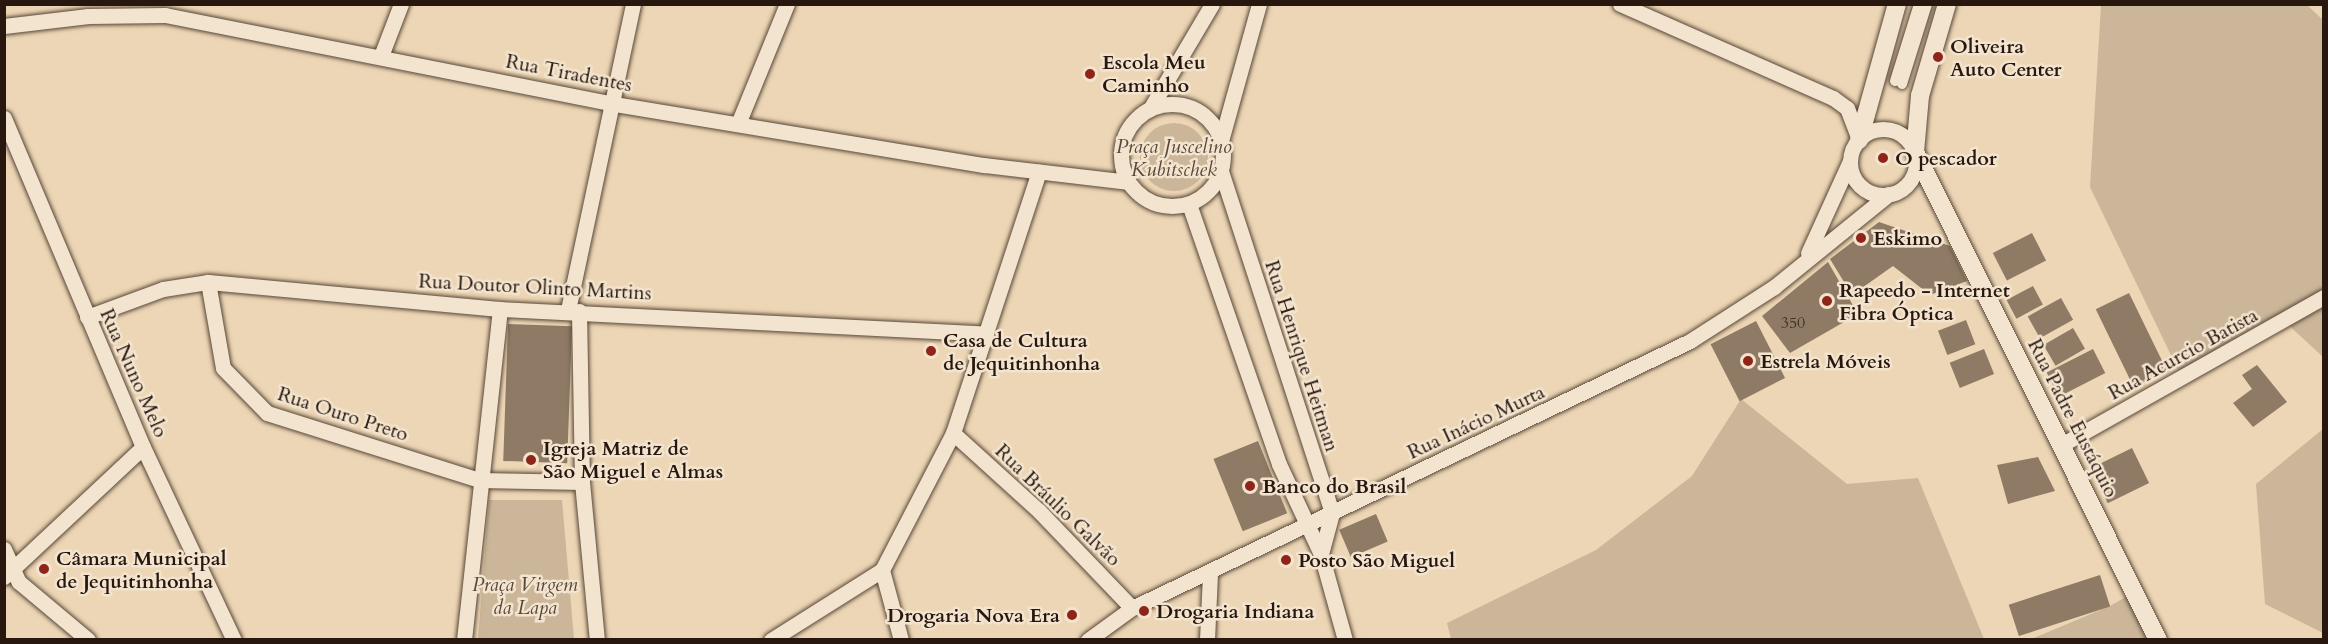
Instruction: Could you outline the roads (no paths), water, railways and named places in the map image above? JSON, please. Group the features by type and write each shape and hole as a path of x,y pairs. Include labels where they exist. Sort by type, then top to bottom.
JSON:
{"street":[{"path":"381,56 401,4"},
{"path":"597,639 582,482 573,311 609,103 633,4"},
{"path":"738,124 787,4"},
{"path":"1150,109 1212,4"},
{"path":"1221,141 1207,119 1185,105 1150,109 1136,118 1120,149 1128,182 1154,204 1189,204 1214,185 1221,171 1221,141 1259,4"},
{"path":"1620,4 1833,98 1847,108 1859,140"},
{"path":"1806,256 1859,140 1897,4"},
{"path":"1919,4 1898,82 1927,4"},
{"path":"1850,161 1867,190 1888,194 1908,184 1915,152 1920,96 1947,4"},
{"name":"Rua Tiradentes","path":"4,26 87,16 167,10 609,103 1039,172 1128,182"},
{"name":"Rua Nuno Melo","path":"4,118 143,447 234,639"},
{"path":"1859,140 1891,130 1915,152"},
{"name":"Rua Padre Eustáquio","path":"1915,152 2158,639"},
{"name":"Rua Henrique Heitman","path":"1221,171 1332,513"},
{"path":"771,639 882,570 953,433 1039,172"},
{"name":"Rua Inácio Murta","path":"1088,639 1132,608 1634,372 1737,313 1806,256 1888,194"},
{"path":"1189,204 1279,464 1321,554 1344,639"},
{"name":"Rua Doutor Olinto Martins","path":"87,317 163,289 208,282 500,309 986,334"},
{"name":"Rua Ouro Preto","path":"208,282 223,368 267,413 480,480"},
{"name":"Rua Acurcio Batista","path":"2061,445 2324,297"},
{"path":"464,639 500,309"},
{"name":"Rua Bráulio Galvão","path":"953,433 1039,511 1132,608"},
{"path":"8,573 143,447"},
{"path":"480,480 582,482"},
{"path":"1321,554 1332,513"},
{"path":"4,549 8,573 31,595 88,639"},
{"path":"882,570 901,639"},
{"path":"1207,639 1210,573"}],"place":[{"name":"Oliveira Auto Center","path":"1938,57"},
{"name":"Escola Meu Caminho","path":"1090,74"},
{"name":"O pescador","path":"1883,158"},
{"name":"Eskimo","path":"1861,238"},
{"name":"Rapeedo - Internet Fibra Óptica","path":"1827,301"},
{"name":"Casa de Cultura de Jequitinhonha","path":"931,351"},
{"name":"Estrela Móveis","path":"1748,361"},
{"name":"Igreja Matriz de São Miguel e Almas","path":"531,460"},
{"name":"Banco do Brasil","path":"1250,486"},
{"name":"Posto São Miguel","path":"1286,560"},
{"name":"Câmara Municipal de Jequitinhonha","path":"44,569"},
{"name":"Drogaria Indiana","path":"1144,611"},
{"name":"Drogaria Nova Era","path":"1072,615"}],"park label":[{"name":"Praça Juscelino Kubitschek","path":"1174,158"},
{"name":"Praça Virgem da Lapa","path":"525,596"}]}
